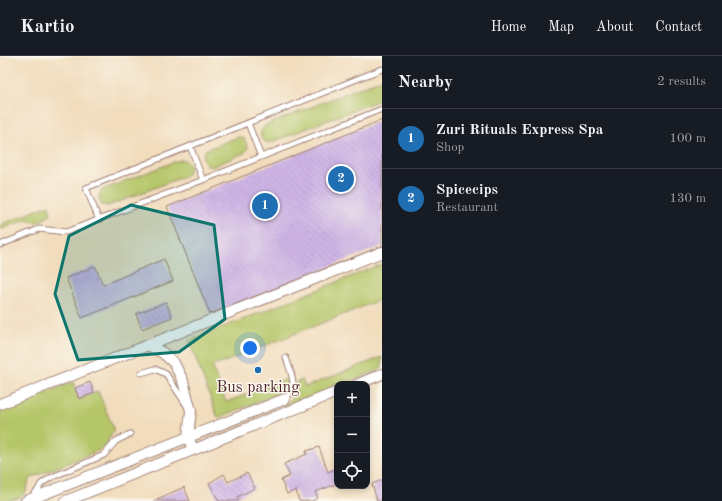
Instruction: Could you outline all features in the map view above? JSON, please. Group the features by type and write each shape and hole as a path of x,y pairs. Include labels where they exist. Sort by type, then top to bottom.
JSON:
{"street":[{"path":"0,404 382,252"},
{"path":"148,345 163,353 174,363 183,381 191,411 188,436 193,450"},
{"path":"365,381 382,374"},
{"path":"66,501 334,393"},
{"path":"26,501 284,398"}],"lane":[{"path":"98,220 86,188 382,70"},
{"path":"0,245 39,229 66,232 203,180 382,109"},
{"path":"248,123 262,157"},
{"path":"190,146 203,180"},
{"path":"284,398 290,394 293,387 293,376 286,358"},
{"path":"141,373 155,369 166,374 191,411"},
{"path":"26,501 38,490 41,484 50,478 104,455 116,441 130,434"}],"highlighted area":[{"path":"131,205 214,225 225,319 179,352 78,360 55,294 69,236"}],"green space":[{"path":"382,79 382,99 272,142 265,142 261,137 261,131 266,125"},
{"path":"238,137 244,138 248,148 244,153 212,167 205,163 203,158 205,150"},
{"path":"179,160 185,160 190,165 189,172 185,176 108,206 102,205 99,200 102,190"},
{"path":"49,205 51,215 36,223 27,219 0,230 0,225"},
{"path":"382,264 382,299 212,367 226,402 287,379 288,387 283,392 218,418 189,341"},
{"path":"382,357 382,369 351,381 334,381 334,387 284,407 295,395 297,382 302,380 305,387"},
{"path":"73,382 79,399 98,391 114,430 106,445 100,450 31,478 26,491 22,496 11,500 0,501 0,411"}],"building":[{"path":"382,120 382,246 210,314 167,207"},
{"path":"164,259 173,281 82,318 66,278 95,266 103,285"},
{"path":"166,302 172,317 142,329 136,314"},
{"path":"90,382 94,393 79,399 75,388"},
{"path":"319,447 328,472 334,469 334,485 315,492 318,498 312,501 299,501 296,490 287,494 281,480 290,476 284,464 307,454 306,451"},
{"path":"247,473 255,488 237,497 239,501 219,501 209,483 224,474 228,482"},
{"path":"382,480 382,501 377,501 372,484"},
{"path":"184,487 190,501 153,501"}],"place":[{"name":"Spicecips","path":"341,179"},
{"name":"Zuri Rituals Express Spa","path":"265,206"},
{"name":"Bus parking","path":"258,370"}]}
